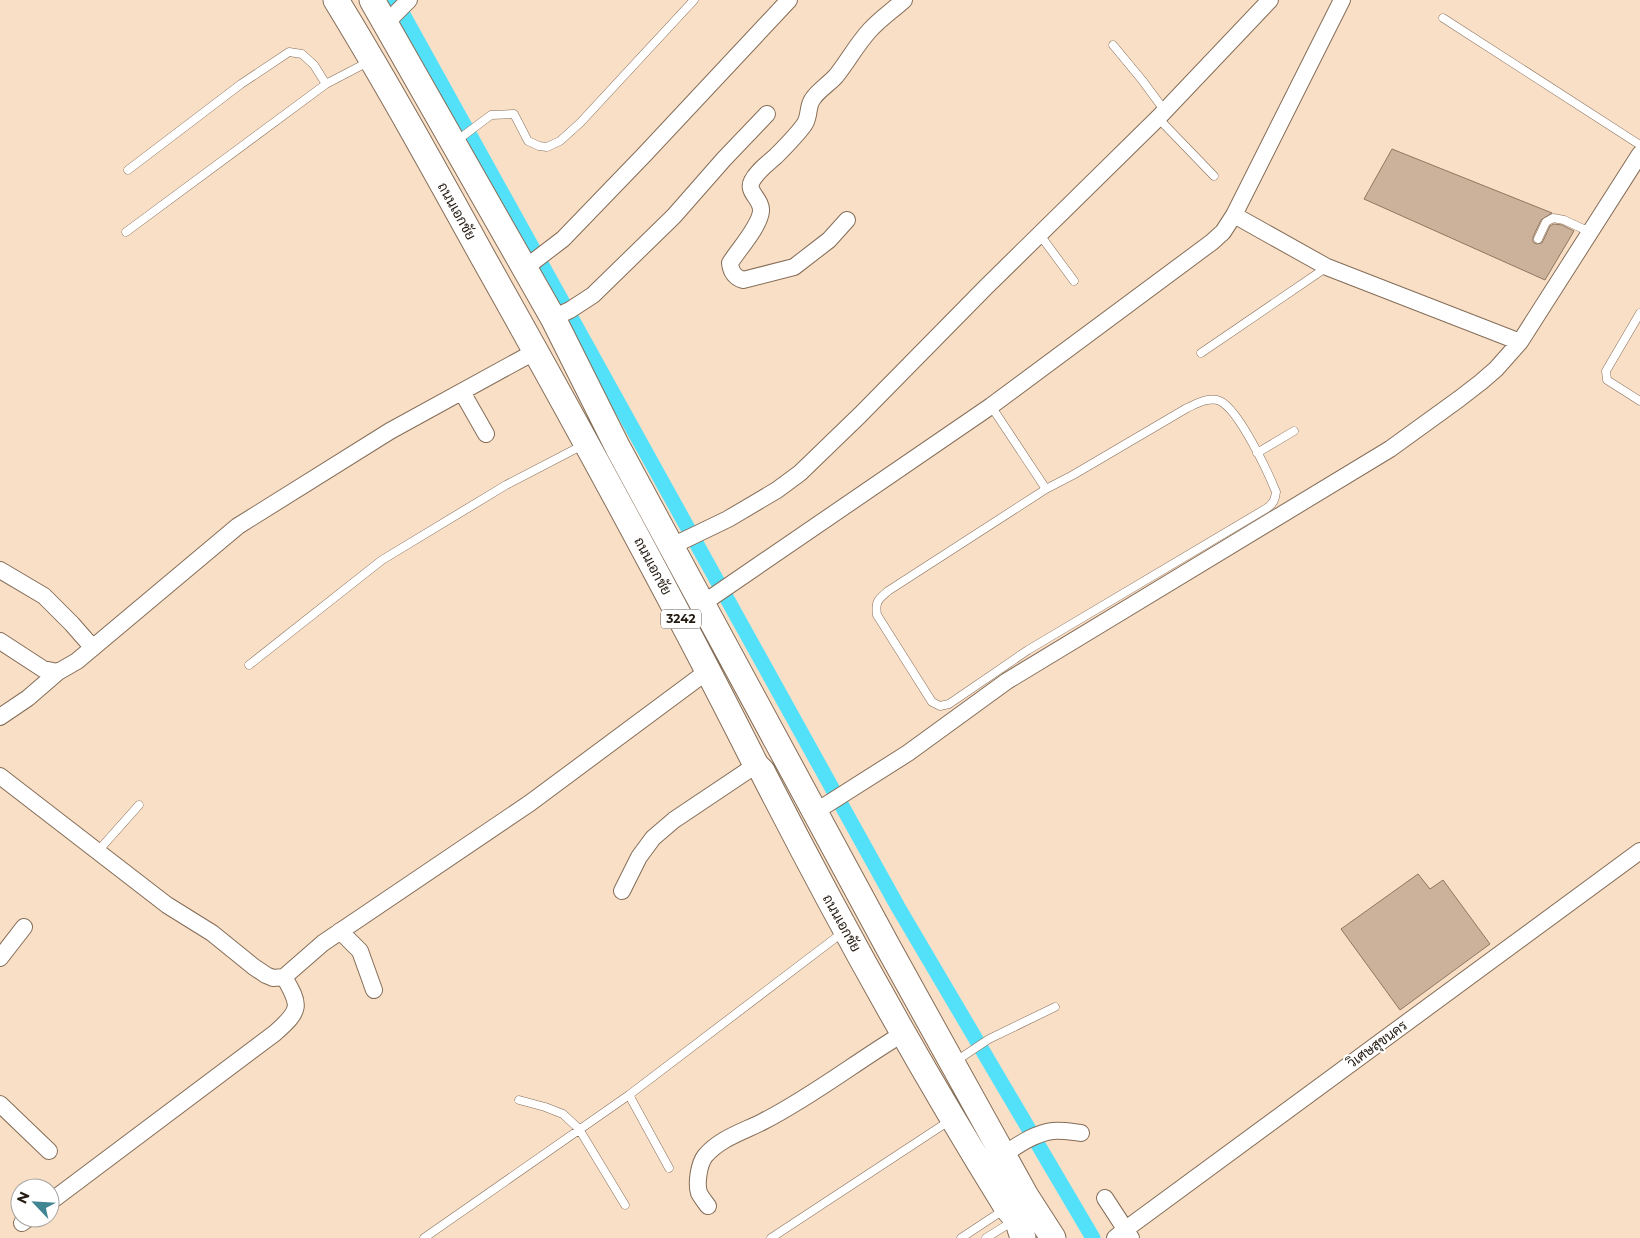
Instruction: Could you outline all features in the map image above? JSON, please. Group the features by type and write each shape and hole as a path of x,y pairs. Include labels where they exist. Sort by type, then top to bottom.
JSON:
{"main road":[{"name":"ถนนเอกชัย","path":"336,0 372,60 587,443 708,670 756,765 762,771 807,860 952,1119 1016,1227"},
{"name":"ถนนเอกชัย","path":"372,0 391,18 525,268 568,311 618,448 690,538 709,598 821,808 1012,1149 1026,1196 1053,1238"}],"street":[{"path":"391,18 409,0"},
{"path":"525,268 563,239 789,0"},
{"path":"847,220 829,240 794,267 743,280 737,278 731,269 730,263 760,217 761,205 751,191 751,182 804,125 812,100 846,64 869,31 904,0"},
{"path":"690,538 728,519 778,490 800,472 860,416 979,294 1162,115 1270,0"},
{"path":"709,598 991,406 1223,232 1234,215 1342,0"},
{"path":"568,311 594,295 674,216 767,114"},
{"path":"821,808 908,754 1007,681 1390,449 1481,382 1496,369 1520,342 1640,154"},
{"path":"1234,215 1327,267 1520,342"},
{"path":"0,717 28,698 58,672 77,661 238,526 390,431 536,351"},
{"path":"462,392 486,434"},
{"path":"0,570 44,596 93,648"},
{"path":"0,640 43,668 58,672"},
{"path":"0,776 167,904 212,933 254,967 273,978 284,977 323,943 530,803 708,670"},
{"path":"622,891 639,857 653,838 674,820 756,765"},
{"name":"วิเศษสุขนคร","path":"1124,1235 1640,852"},
{"path":"0,958 24,927"},
{"path":"340,932 360,951 374,990"},
{"path":"60,1194 288,1022 295,1012 296,997 284,977"},
{"path":"708,1206 699,1192 698,1174 705,1157 720,1142 781,1111 904,1033"},
{"path":"0,1104 49,1151"},
{"path":"1012,1149 1039,1135 1053,1131 1081,1133"},
{"path":"1106,1198 1124,1235"}],"lane":[{"path":"457,141 492,115 514,114 528,141 547,147 560,141 580,123 694,0"},
{"path":"1443,18 1640,145"},
{"path":"1113,45 1142,80 1162,115 1214,176"},
{"path":"128,170 240,84 289,52 302,54 314,65 326,84"},
{"path":"126,232 326,84 372,60"},
{"path":"1538,239 1546,222 1553,218 1564,220 1590,232"},
{"path":"1040,235 1074,281"},
{"path":"1201,353 1327,267"},
{"path":"1640,313 1606,371 1607,380 1640,401"},
{"path":"1214,400 1220,401 1232,411 1257,453 1276,492 1272,504 1266,508 1028,650 949,704 940,706 932,702 877,615 875,605 877,600 1046,489 1187,408 1214,400"},
{"path":"991,406 1046,489"},
{"path":"1257,453 1294,432"},
{"path":"249,665 382,560 506,485 587,443"},
{"path":"98,851 139,805"},
{"path":"424,1238 629,1095 846,930"},
{"path":"961,1058 989,1039 1055,1007"},
{"path":"629,1095 669,1168"},
{"path":"519,1100 563,1114 579,1129 625,1205"},
{"path":"771,1238 952,1119"},
{"path":"961,1238 1016,1227"},
{"path":"986,1238 1016,1227"}],"building":[{"path":"1392,149 1552,213 1541,220 1533,237 1533,242 1536,244 1542,243 1550,226 1554,224 1562,225 1574,231 1545,280 1364,199"},
{"path":"1418,874 1430,889 1443,880 1490,944 1400,1010 1341,929"}],"waterway":[{"path":"395,0 898,907 1093,1238"}]}
